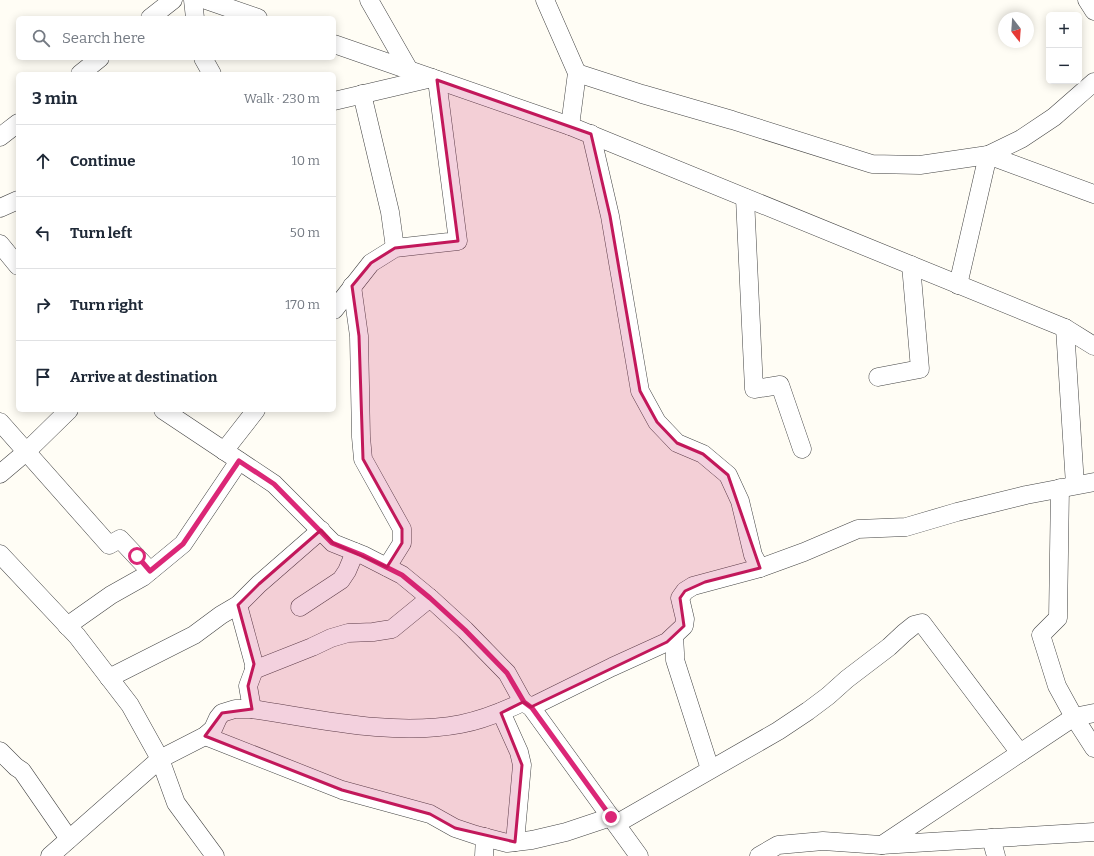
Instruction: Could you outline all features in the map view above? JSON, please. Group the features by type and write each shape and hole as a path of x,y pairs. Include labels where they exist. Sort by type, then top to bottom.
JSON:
{"street":[{"path":"153,16 173,0"},
{"path":"194,0 195,16"},
{"path":"369,0 409,70"},
{"path":"545,0 577,73 570,126"},
{"path":"1087,0 1094,11"},
{"path":"211,1 252,16"},
{"path":"336,45 591,134 1065,328 1094,346"},
{"path":"82,72 98,60"},
{"path":"204,60 211,72"},
{"path":"577,73 872,164 920,165 988,155 1021,139 1054,117 1094,82"},
{"path":"336,100 434,79"},
{"path":"336,307 371,263 395,248 458,241 434,79"},
{"path":"362,94 390,212 395,248"},
{"path":"0,137 16,125"},
{"path":"591,134 610,216 640,391 657,422 677,443 703,454 728,475 740,501 753,555 760,568"},
{"path":"988,155 1094,194"},
{"path":"958,284 988,155"},
{"path":"745,198 754,389 780,384 802,449"},
{"path":"0,208 16,201"},
{"path":"0,244 16,264"},
{"path":"878,377 920,369 911,265"},
{"path":"352,286 359,336 361,437 363,459 402,529 402,542 387,567"},
{"path":"1065,328 1068,487 1058,618 1041,635 1057,686 1074,717 1094,748"},
{"path":"0,474 26,452 67,412"},
{"path":"166,412 274,484 321,530 332,543 355,552 402,575 465,630 507,673 528,705 639,856"},
{"path":"67,626 112,595 143,577 183,544 255,412"},
{"path":"0,422 109,545 120,539 150,571"},
{"path":"50,856 160,759 205,736 213,729 222,713 234,709 252,709 359,725 414,729 461,724 528,705 667,642 684,626 685,619 680,598 685,591 693,586 760,568 858,530 906,527 957,512 1094,482"},
{"path":"109,678 194,635 221,615 238,605 259,584 321,530"},
{"path":"300,607 341,580 347,572 355,552"},
{"path":"0,554 77,636 130,705 160,759 176,803 215,856"},
{"path":"254,670 337,636 348,633 373,632 392,629 430,598"},
{"path":"238,605 254,664 254,670 248,686 252,709"},
{"path":"205,736 342,790 430,814 455,828 507,843 515,842 566,832 614,820 710,770 778,731 808,711 846,679 890,647 914,625 922,623 1020,753"},
{"path":"674,636 675,660 710,770"},
{"path":"501,712 519,752 522,765 515,842"},
{"path":"874,849 1074,717 1094,713"},
{"path":"0,751 22,771 69,839"},
{"path":"759,856 778,845 823,840 874,849 991,838 1094,832"},
{"path":"484,856 485,837"},
{"path":"991,838 996,856"}],"highlighted area":[{"path":"437,80 591,134 610,216 640,391 657,422 677,443 703,454 728,475 760,568 705,582 685,591 680,598 684,626 667,642 531,707 523,702 501,713 522,765 515,842 455,828 430,814 342,790 205,736 222,713 252,709 248,686 254,664 238,605 259,584 321,530 333,543 387,567 402,543 402,529 363,459 359,336 352,286 371,263 395,248 458,241"}],"route":[{"path":"137,556 150,571 183,544 239,461 274,484 332,543 362,555 402,575 465,630 507,673 524,702 532,708 611,817"}]}
